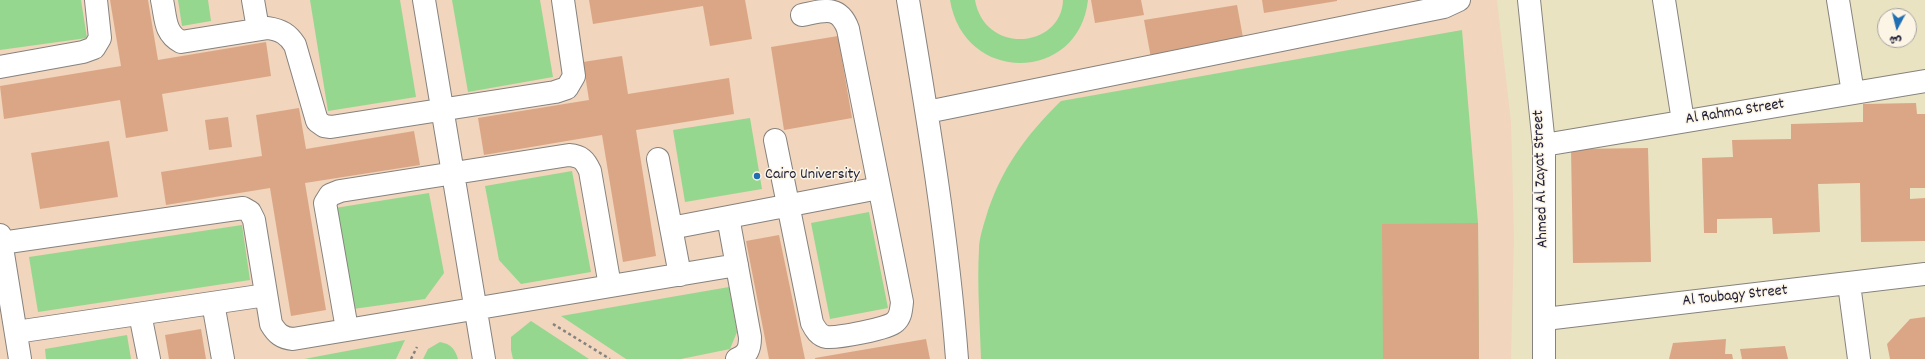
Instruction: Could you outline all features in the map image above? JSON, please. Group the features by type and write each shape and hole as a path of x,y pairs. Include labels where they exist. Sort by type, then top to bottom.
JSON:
{"street":[{"path":"0,67 83,52 94,48 100,38 96,0"},
{"path":"162,0 168,29 173,38 181,42 258,29 279,30 289,36 295,44 317,121 324,126 331,127 555,92 567,88 574,76 563,0"},
{"path":"253,0 258,29"},
{"path":"424,0 484,359"},
{"path":"908,0 927,112 947,261 957,359"},
{"path":"927,112 1444,7 1459,0"},
{"name":"Ahmed Al Zayat Street","path":"1529,0 1544,145 1544,359"},
{"path":"1664,0 1683,121"},
{"path":"1838,0 1853,93"},
{"path":"775,140 812,323 817,332 826,337 836,337 885,328 895,322 901,314 902,302 848,29 844,18 837,12 825,11 802,16"},
{"name":"Al Rahma Street","path":"1544,145 1925,81"},
{"path":"347,329 325,214 325,203 330,195 340,191 569,155 578,156 586,162 590,171 610,286"},
{"path":"658,159 680,275"},
{"path":"671,228 879,188"},
{"path":"20,359 1,239 243,208 250,212 254,220 271,324 276,332 284,338 293,339 737,265"},
{"path":"728,217 750,348 744,357 737,359"},
{"name":"Al Toubagy Street","path":"1545,319 1925,274"},
{"path":"1849,284 1859,359"},
{"path":"16,332 266,295"},
{"path":"213,303 223,359"},
{"path":"140,314 149,359"}],"path":[{"path":"528,300 535,311 548,321 610,359"}],"shaded area":[{"name":"Cairo University","path":"0,0 1497,0 1511,122 1514,238 1511,359 0,359"}],"green space":[{"path":"0,0 81,0 87,38 0,50"},
{"path":"178,0 208,0 211,21 182,26"},
{"path":"310,0 400,0 416,97 328,111"},
{"path":"452,0 540,0 553,77 468,92"},
{"path":"950,0 975,0 982,18 993,30 1007,37 1022,39 1037,36 1050,28 1059,16 1063,0 1088,0 1080,27 1065,47 1044,59 1021,63 997,59 976,48 960,28"},
{"path":"1462,30 1478,223 1479,359 981,359 978,263 981,233 992,200 1007,168 1037,126 1061,101"},
{"path":"750,118 762,189 685,202 673,130"},
{"path":"572,171 591,272 521,284 499,260 485,186"},
{"path":"429,193 444,273 425,299 353,309 335,208"},
{"path":"869,212 888,308 830,319 811,223"},
{"path":"242,225 250,280 38,312 29,257"},
{"path":"729,287 737,332 730,349 681,359 626,359 561,316"},
{"path":"531,321 589,359 513,359 511,337"},
{"path":"127,335 131,359 46,359 45,349"},
{"path":"405,340 396,359 304,359"},
{"path":"440,342 447,344 452,348 458,359 423,359 428,349"}],"building":[{"path":"110,0 148,0 158,60 266,42 271,76 162,94 168,131 126,138 120,100 4,119 0,86 121,66"},
{"path":"589,0 745,0 752,39 710,46 703,6 593,24"},
{"path":"1091,0 1141,0 1144,15 1095,23"},
{"path":"1262,0 1337,0 1337,1 1264,13"},
{"path":"1237,5 1244,43 1151,58 1144,20"},
{"path":"838,36 852,118 784,130 771,47"},
{"path":"622,56 628,94 729,78 734,114 636,130 656,256 623,262 602,135 484,155 478,118 589,100 583,62"},
{"path":"1916,103 1917,114 1925,114 1925,188 1910,188 1910,199 1925,198 1925,241 1861,242 1860,183 1818,184 1820,232 1773,234 1772,218 1717,219 1717,233 1704,233 1702,158 1733,157 1732,140 1791,139 1791,124 1863,122 1863,104"},
{"path":"299,108 306,149 414,131 420,165 305,183 326,310 291,316 270,188 166,205 161,172 262,156 256,115"},
{"path":"228,117 232,147 209,150 205,120"},
{"path":"109,141 118,197 40,209 31,153"},
{"path":"1648,148 1651,262 1573,263 1571,149"},
{"path":"1478,223 1479,359 1383,359 1382,224"},
{"path":"779,235 805,359 769,359 746,241"},
{"path":"1925,317 1925,359 1890,359 1887,344 1910,319"},
{"path":"201,329 206,359 169,359 165,335"},
{"path":"926,339 930,359 815,359 815,358"},
{"path":"1726,339 1725,354 1732,354 1733,359 1669,359 1673,343"},
{"path":"1785,346 1788,359 1742,359 1740,349"}],"place":[{"name":"Cairo University","path":"757,176"}]}
